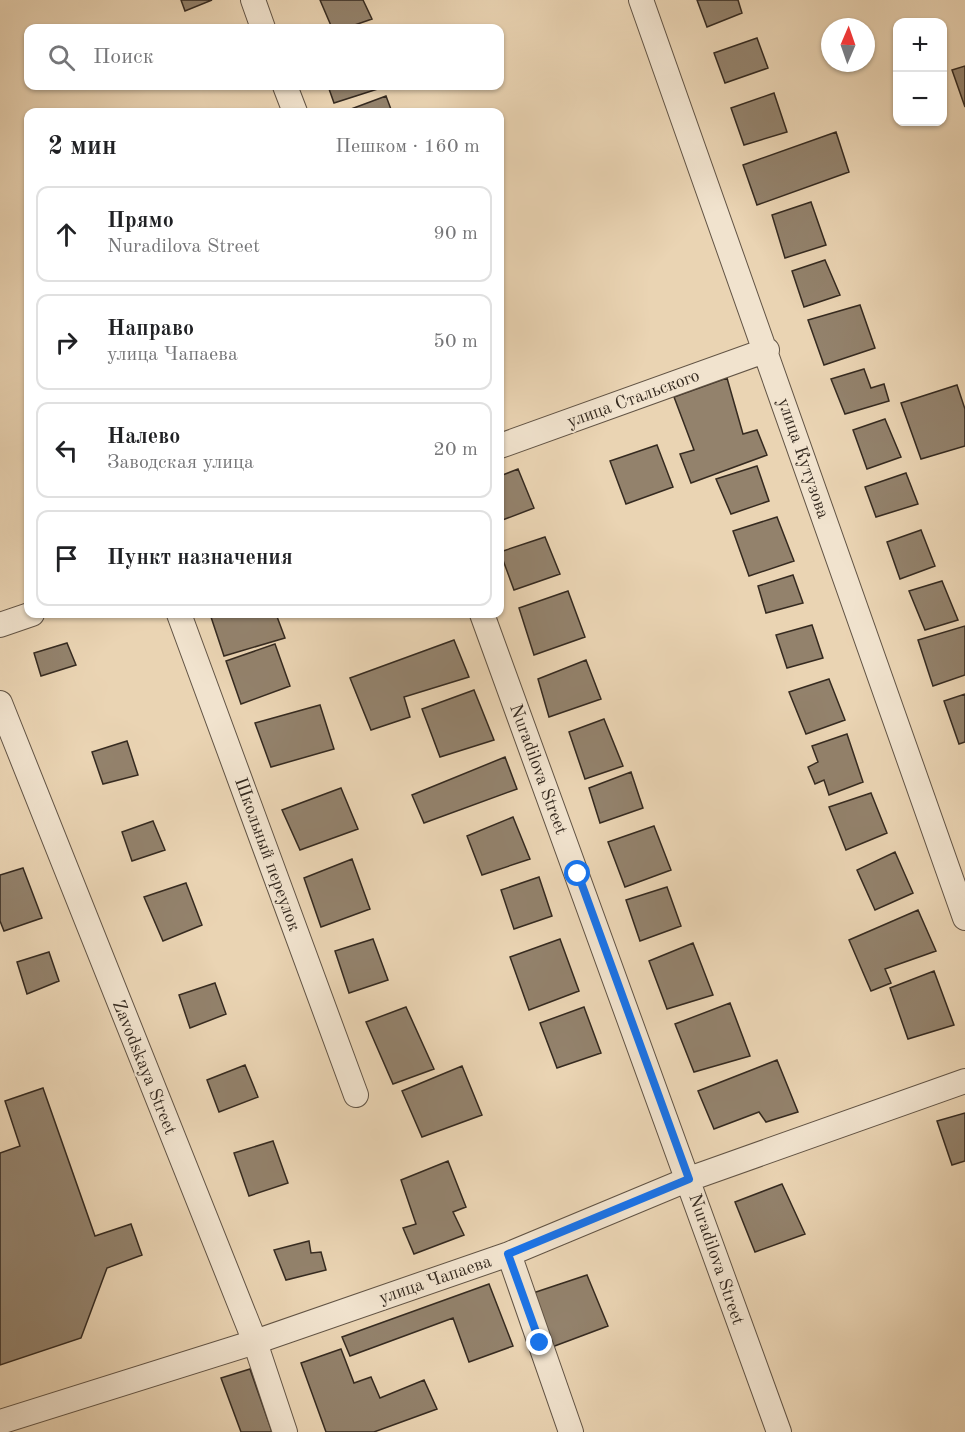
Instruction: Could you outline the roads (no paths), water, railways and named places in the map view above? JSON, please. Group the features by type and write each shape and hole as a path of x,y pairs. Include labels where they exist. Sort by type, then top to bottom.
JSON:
{"street":[{"path":"252,0 261,24"},
{"name":"улица Кутузова","path":"641,0 767,350 965,918"},
{"path":"287,90 293,108"},
{"name":"улица Стальского","path":"504,445 767,350"},
{"path":"0,625 24,617"},
{"name":"Школьный переулок","path":"180,618 356,1095"},
{"name":"Nuradilova Street","path":"483,618 689,1179 778,1432"},
{"name":"Zavodskaya Street","path":"0,703 255,1342 285,1432"},
{"name":"улица Чапаева","path":"0,1422 255,1342 508,1254 689,1179 965,1081"},
{"path":"508,1254 570,1432"}]}
